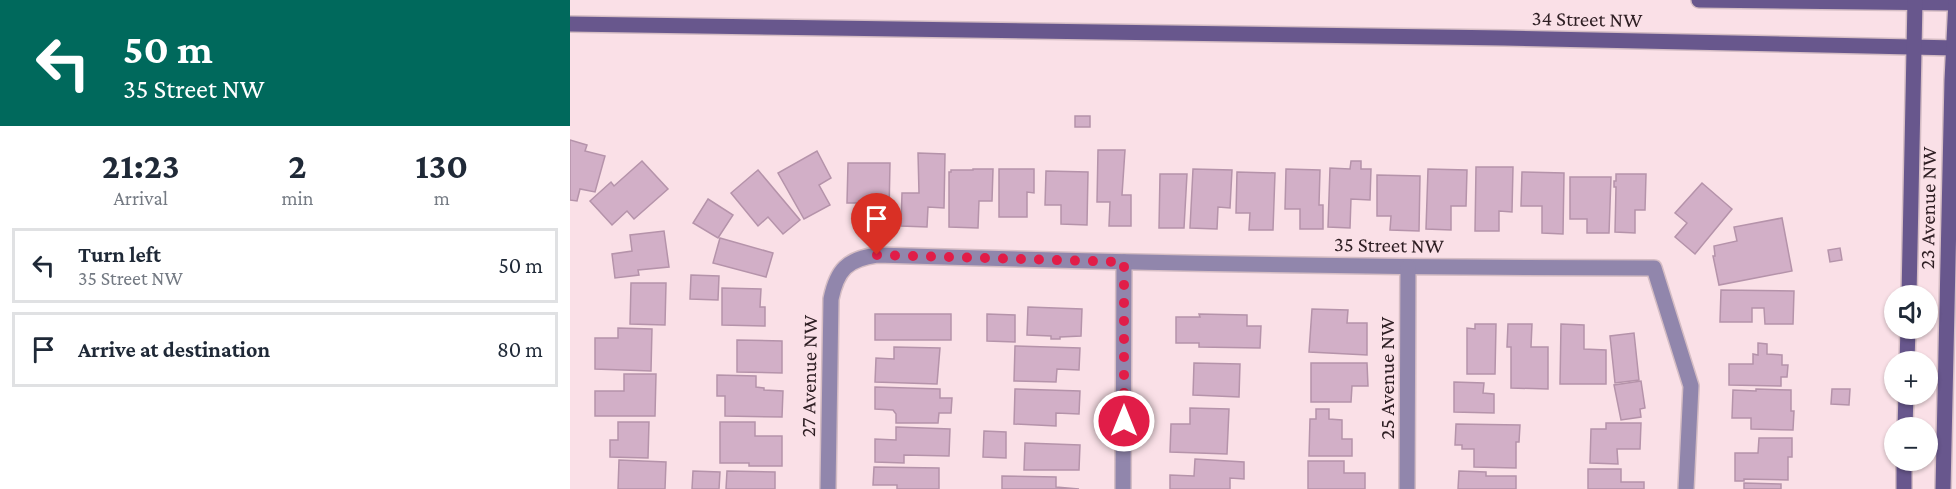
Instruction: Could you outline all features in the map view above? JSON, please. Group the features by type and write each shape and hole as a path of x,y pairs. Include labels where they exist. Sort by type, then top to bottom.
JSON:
{"main road":[{"path":"1699,0 1956,2"},
{"name":"23 Avenue NW","path":"1909,285 1915,1"},
{"name":"23 Avenue NW","path":"1944,489 1956,2"},
{"name":"34 Street NW","path":"570,24 1492,38 1954,48"},
{"path":"1904,471 1904,489"}],"street":[{"name":"35 Street NW","path":"844,267 854,260 877,255 1408,267 1654,268 1691,386 1686,489"},
{"path":"1123,489 1124,262"},
{"name":"27 Avenue NW","path":"828,489 831,299 834,285 844,267"},
{"name":"25 Avenue NW","path":"1407,489 1408,267"}],"building":[{"path":"1075,116 1090,116 1090,127 1075,127"},
{"path":"570,140 587,145 585,151 605,156 595,192 580,189 577,201 570,200"},
{"path":"1098,150 1125,150 1122,195 1131,195 1131,226 1109,226 1110,202 1097,202"},
{"path":"817,151 831,178 819,185 830,205 804,219 778,173"},
{"path":"918,153 945,154 944,208 928,207 927,227 901,226 902,193 919,193"},
{"path":"642,161 668,189 634,219 627,211 612,225 590,201 611,182 614,186"},
{"path":"1351,161 1361,161 1361,169 1371,169 1370,200 1351,199 1350,228 1328,227 1330,168 1350,169"},
{"path":"848,163 890,163 889,213 867,212 867,203 847,203"},
{"path":"1476,167 1513,167 1512,212 1499,211 1499,231 1475,231"},
{"path":"993,169 992,201 979,201 978,228 949,227 949,172"},
{"path":"999,169 1034,169 1034,193 1027,192 1027,217 999,217"},
{"path":"1193,169 1232,170 1230,208 1218,207 1217,229 1190,228"},
{"path":"1286,169 1320,170 1319,205 1323,205 1323,229 1300,229 1300,209 1285,209"},
{"path":"1428,169 1467,170 1466,206 1451,206 1451,230 1426,229"},
{"path":"758,170 800,220 783,234 768,217 758,226 731,193"},
{"path":"1046,171 1088,172 1087,225 1061,224 1061,205 1045,205"},
{"path":"1237,172 1275,173 1273,230 1249,230 1250,213 1236,213"},
{"path":"1522,172 1564,173 1563,234 1542,233 1542,206 1521,206"},
{"path":"1160,174 1187,174 1184,228 1159,228"},
{"path":"1616,174 1646,174 1645,210 1635,210 1635,233 1615,232 1616,187 1614,187 1614,181 1616,181"},
{"path":"1377,175 1420,176 1419,231 1390,230 1391,216 1377,216"},
{"path":"1570,177 1611,177 1609,233 1587,233 1587,219 1570,219"},
{"path":"1702,183 1732,209 1695,254 1675,237 1687,223 1675,213"},
{"path":"708,199 733,215 718,238 693,223"},
{"path":"1782,218 1792,271 1719,285 1713,256 1715,256 1714,246 1737,241 1734,227"},
{"path":"664,231 669,267 638,270 639,275 615,278 612,254 632,251 630,235"},
{"path":"720,238 773,253 766,277 713,263"},
{"path":"1840,248 1842,260 1830,262 1828,250"},
{"path":"691,275 719,276 718,300 690,299"},
{"path":"631,283 666,283 665,325 630,324"},
{"path":"722,288 761,289 760,307 765,307 765,326 722,325"},
{"path":"1721,290 1794,291 1793,324 1765,324 1764,308 1752,308 1752,322 1720,322"},
{"path":"1028,307 1082,309 1081,336 1051,339 1051,336 1027,335"},
{"path":"1312,309 1348,310 1347,323 1367,323 1367,355 1309,352"},
{"path":"875,314 951,314 951,340 875,340"},
{"path":"987,314 1015,315 1015,342 987,341"},
{"path":"1199,314 1247,315 1247,326 1261,326 1260,348 1199,347 1199,343 1176,343 1176,317 1200,317"},
{"path":"1475,324 1496,324 1495,374 1467,374 1467,328 1475,329"},
{"path":"1508,324 1532,324 1531,347 1548,347 1548,389 1511,388 1511,347 1507,347"},
{"path":"1561,324 1584,325 1584,349 1606,350 1606,384 1560,384"},
{"path":"618,328 652,329 651,371 595,369 595,338 618,338"},
{"path":"1634,333 1639,380 1615,383 1610,336"},
{"path":"737,340 782,341 782,373 737,372"},
{"path":"1758,343 1767,344 1767,354 1782,355 1782,365 1788,365 1787,377 1781,377 1781,386 1729,385 1729,364 1753,364 1753,354 1758,355"},
{"path":"1015,346 1080,348 1079,370 1057,369 1056,382 1014,381"},
{"path":"894,347 940,348 937,384 875,382 876,358 894,359"},
{"path":"1194,363 1240,364 1239,397 1193,395"},
{"path":"1311,363 1367,363 1368,386 1352,386 1351,402 1311,402"},
{"path":"624,374 656,374 655,416 595,416 595,391 624,391"},
{"path":"717,375 756,376 756,387 783,391 782,417 725,416 725,396 717,396"},
{"path":"1641,381 1645,408 1640,409 1641,417 1621,420 1614,385"},
{"path":"1454,382 1484,383 1483,393 1494,394 1494,413 1454,412"},
{"path":"875,387 940,389 940,398 952,398 951,413 939,413 938,423 896,423 896,414 893,410 875,409"},
{"path":"1015,389 1080,391 1079,414 1056,413 1056,426 1014,424"},
{"path":"1756,389 1791,390 1791,411 1794,411 1793,430 1751,429 1751,418 1732,418 1733,390 1756,391"},
{"path":"1832,389 1850,389 1849,405 1831,404"},
{"path":"1190,408 1229,409 1227,454 1170,452 1171,424 1190,424"},
{"path":"1316,409 1329,409 1329,419 1342,420 1342,439 1352,439 1352,456 1309,456 1310,419 1316,419"},
{"path":"618,422 649,422 648,458 610,457 610,440 618,440"},
{"path":"720,422 755,422 755,436 782,436 782,466 720,463"},
{"path":"1606,423 1641,423 1640,449 1617,449 1618,464 1590,463 1591,429 1606,429"},
{"path":"1456,424 1520,425 1519,442 1516,442 1516,468 1474,467 1474,449 1462,449 1462,445 1455,445"},
{"path":"896,427 950,429 949,456 904,455 904,463 875,462 875,439 896,440"},
{"path":"984,431 1006,432 1006,458 983,457"},
{"path":"1759,438 1792,438 1792,457 1788,457 1788,480 1744,479 1744,481 1735,481 1735,453 1758,453"},
{"path":"1025,443 1080,445 1079,470 1024,470"},
{"path":"1195,459 1244,462 1244,479 1230,478 1230,489 1170,489 1170,475 1194,476"},
{"path":"619,460 666,462 665,489 618,489"},
{"path":"1308,461 1344,461 1344,473 1365,473 1365,489 1308,489"},
{"path":"874,467 939,468 939,489 897,489 897,485 873,485"},
{"path":"1588,469 1621,469 1621,482 1644,482 1644,489 1588,489"},
{"path":"693,471 720,472 719,489 692,489"},
{"path":"727,471 775,472 775,489 726,489"},
{"path":"1459,471 1486,472 1486,476 1516,476 1516,489 1458,489"},
{"path":"1002,476 1056,477 1056,487 1079,489 1002,489"},
{"path":"1744,483 1781,484 1781,489 1744,489"}],"route":[{"path":"877,255 1124,262 1124,421"}]}
